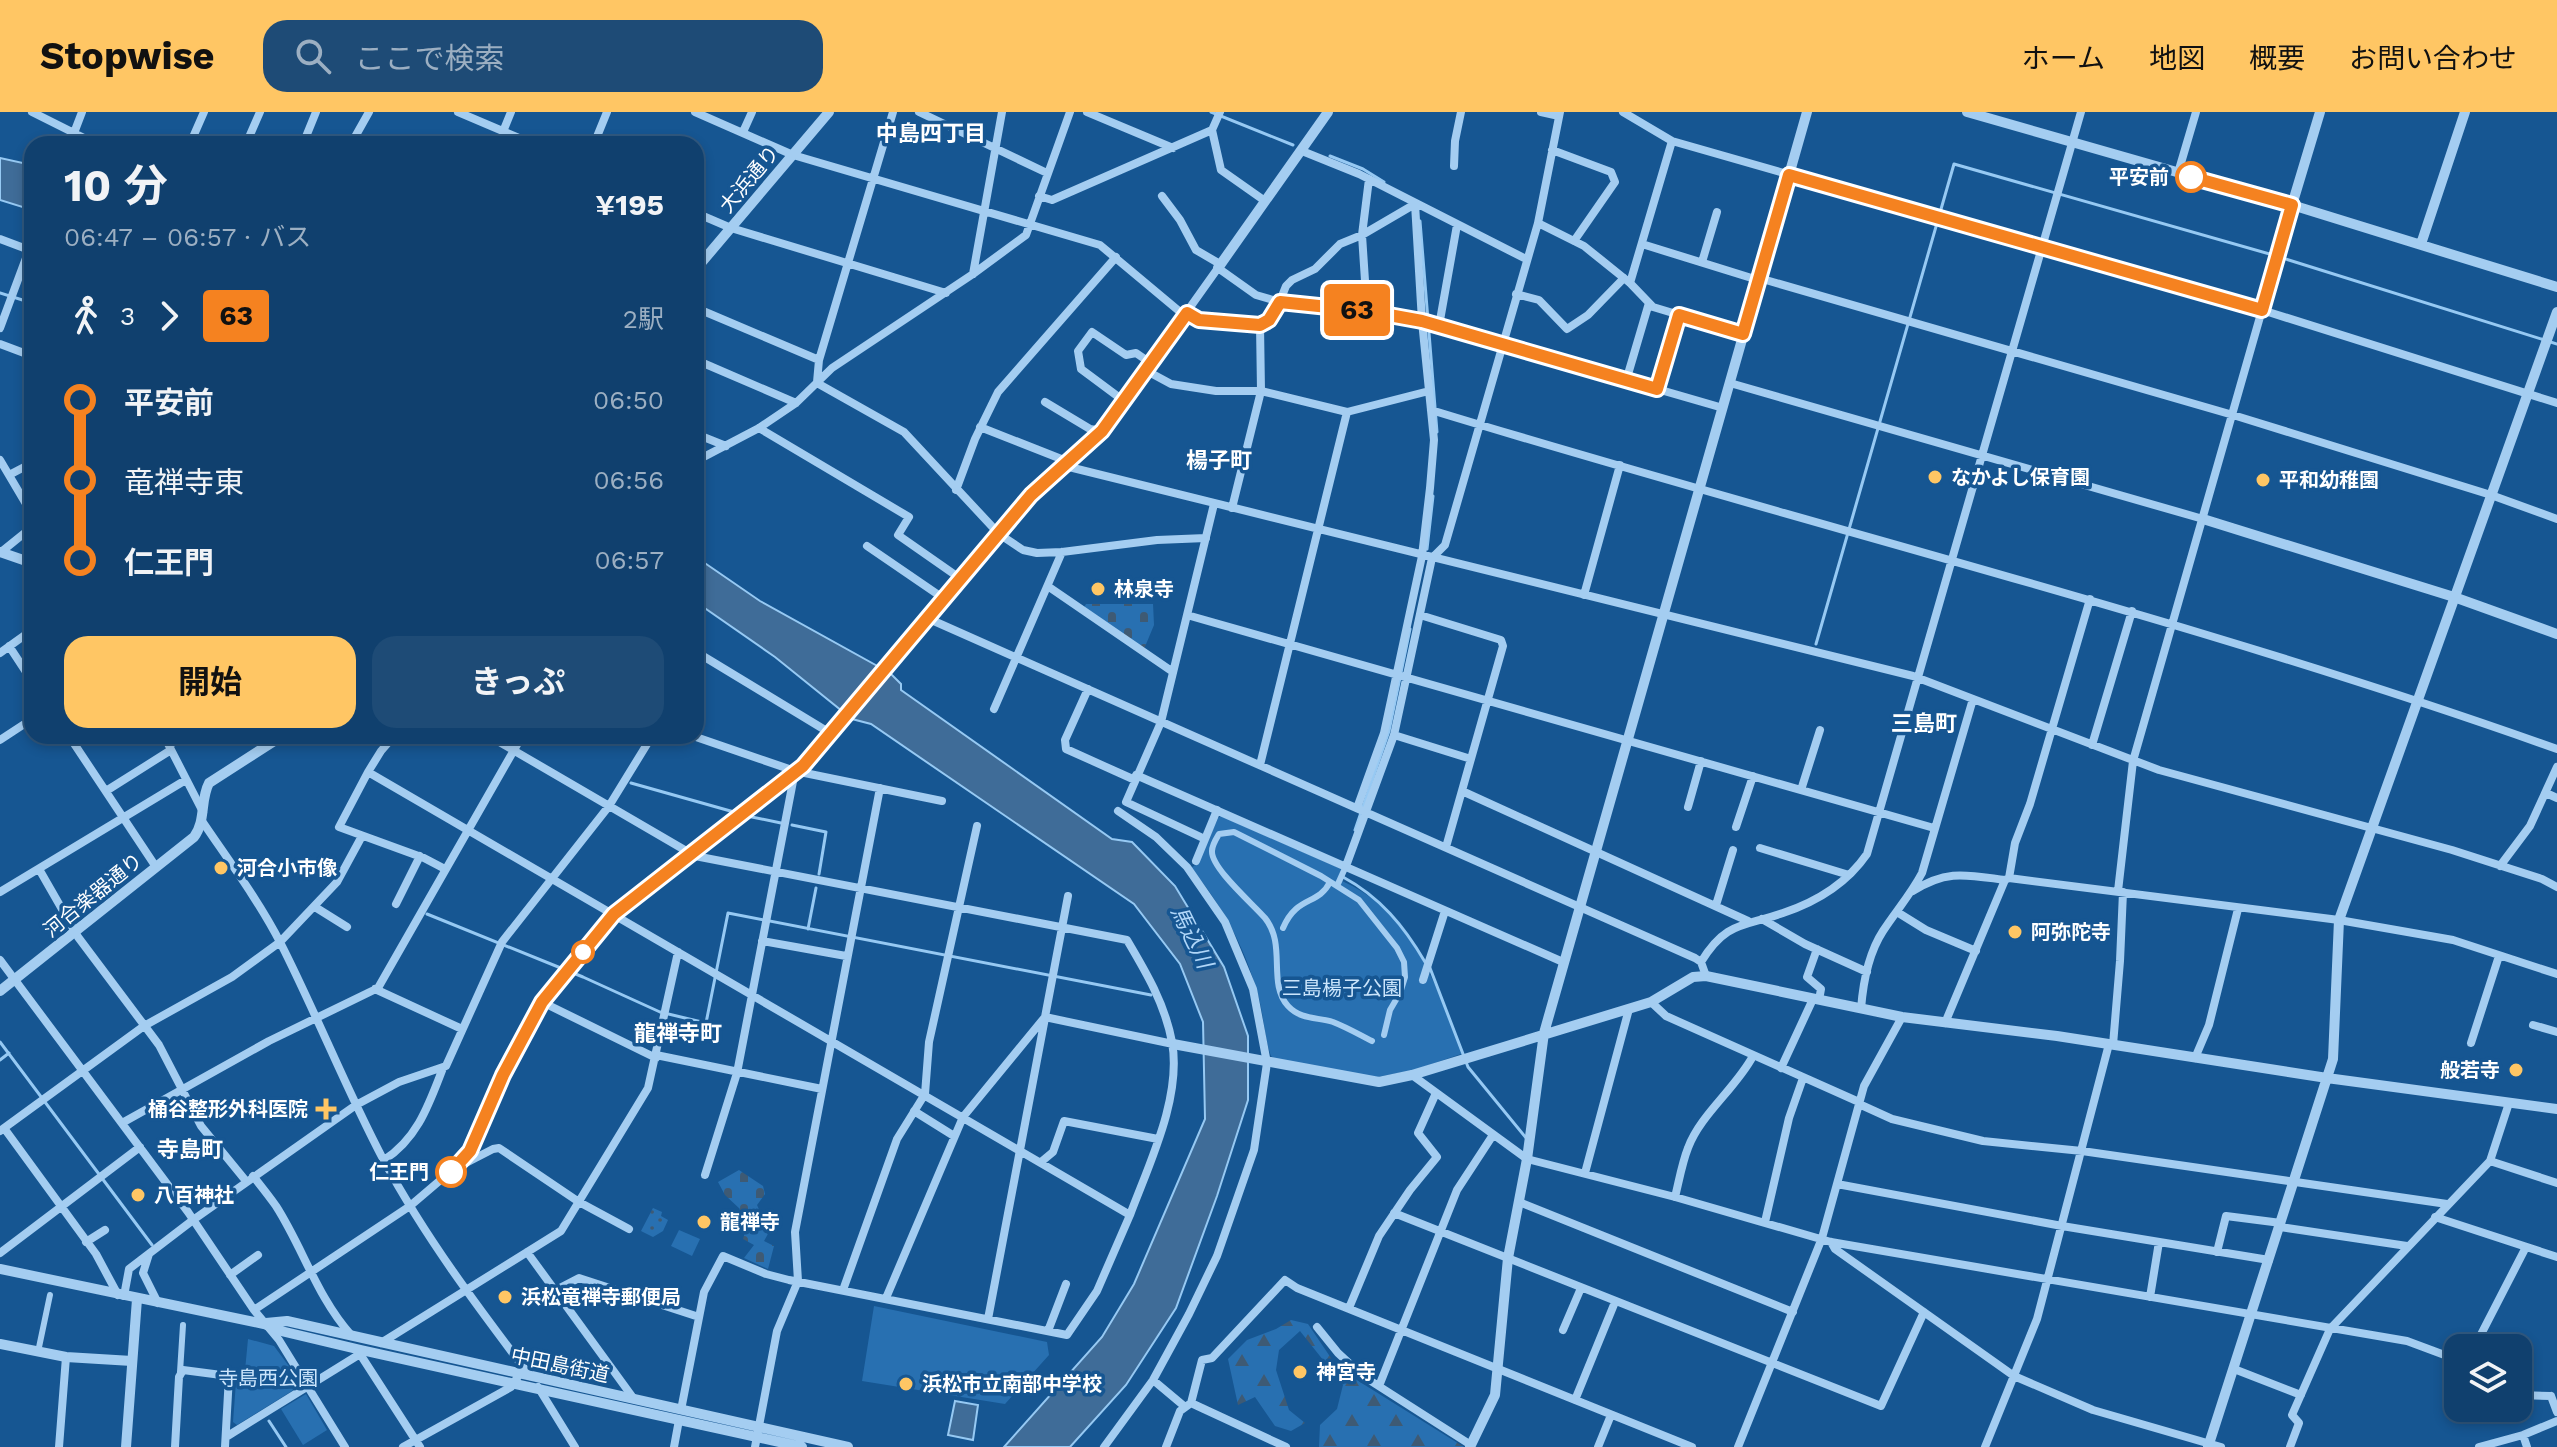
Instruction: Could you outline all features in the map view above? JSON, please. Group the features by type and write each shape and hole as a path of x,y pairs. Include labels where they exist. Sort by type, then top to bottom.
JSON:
{"street":[{"path":"32,112 80,136"},
{"path":"74,133 82,112"},
{"path":"194,136 204,112"},
{"path":"250,136 260,112"},
{"path":"308,136 316,112"},
{"path":"356,136 369,112"},
{"path":"458,112 513,136"},
{"path":"486,124 491,112"},
{"path":"501,136 511,112"},
{"path":"597,136 607,112"},
{"path":"695,112 793,155 1100,245 1147,286 1199,320 1260,325 1269,320 1292,280 1315,269 1340,244 1362,235 1415,204"},
{"path":"743,132 752,112"},
{"name":"大浜通り","path":"704,260 829,112"},
{"path":"817,383 819,360 893,112"},
{"path":"919,112 1047,173"},
{"path":"973,274 1002,112"},
{"path":"704,457 759,428 796,403 832,368 946,293 1026,235 1070,112"},
{"path":"1087,112 1173,148"},
{"path":"1220,112 1212,130 1221,170 1265,201"},
{"path":"254,1310 410,1206 455,1169 470,1151 503,1075 542,1002 614,914 803,766 1031,495 1102,431 1328,112"},
{"path":"1454,166 1461,112"},
{"path":"1283,928 1294,908 1334,884 1346,866 1420,615 1432,558 1445,545 1538,223 1560,114 1541,112"},
{"path":"1623,112 1672,141 2262,310 2557,403"},
{"path":"1317,1327 1338,1353 1363,1376 1470,1446 1495,1395 1508,1258 1527,1159 1544,1033 1807,112"},
{"path":"1967,112 1985,114 2072,143 2292,205 2557,287"},
{"path":"1701,962 1710,947 1732,928 1781,914 1815,899 1839,885 1867,854 2081,112"},
{"path":"2178,173 2196,112"},
{"path":"1985,1447 2037,1319 2111,1044 2120,961 2120,892 2133,761 2320,112"},
{"path":"2421,244 2465,112"},
{"path":"1039,196 1052,200 1212,130"},
{"path":"1516,294 1539,300 1567,329 1627,281 1642,244 1672,141"},
{"path":"1552,150 1611,172 1615,182 1574,241"},
{"path":"1302,151 1369,179 1526,259"},
{"path":"1367,311 1362,235 1369,179"},
{"path":"1162,196 1180,220 1196,250 1256,295 1280,302 1367,311 1422,321 1723,408"},
{"path":"1362,810 1394,735 1422,556 1434,440 1422,321 1415,204"},
{"path":"1702,262 1717,212"},
{"path":"704,216 731,228 946,293"},
{"path":"1538,223 1584,246 1653,307 1743,334"},
{"path":"1439,326 1457,225"},
{"path":"0,239 24,248"},
{"path":"1642,244 2233,415 2491,495 2557,519"},
{"path":"956,490 980,427 998,392 1116,257"},
{"path":"0,328 24,265"},
{"path":"1626,381 1649,303"},
{"path":"704,311 819,360"},
{"path":"2209,1445 2333,1059 2339,920 2557,312"},
{"path":"1657,389 1679,315"},
{"path":"1232,508 1261,391 1260,325"},
{"path":"1124,401 1081,369 1078,351 1092,332 1126,355 1136,353 1149,368 1171,384 1216,391 1261,391 1347,412 1429,391"},
{"path":"0,344 24,353"},
{"path":"704,363 796,403"},
{"path":"817,383 904,432 919,444 956,490 999,534 1023,550 1062,552 1157,540 1206,538"},
{"path":"1730,383 2203,519 2454,597 2557,634"},
{"path":"1045,402 1090,429 1102,431"},
{"path":"1431,410 2173,622 2417,699 2557,749"},
{"path":"1260,765 1347,412"},
{"path":"980,427 1067,464 1214,504 1918,678 2133,761 2500,866 2557,887"},
{"path":"759,428 909,517 898,535 961,579"},
{"path":"704,437 726,446"},
{"path":"0,460 24,500"},
{"path":"1584,595 1620,465"},
{"path":"9,475 24,467"},
{"path":"1210,841 1126,802 1161,722 1214,504"},
{"path":"0,553 24,534"},
{"path":"867,546 943,598"},
{"path":"994,709 1062,552"},
{"path":"0,553 24,560"},
{"path":"1049,587 1173,672"},
{"path":"1945,1023 2007,879 2015,843 2030,804 2090,599"},
{"path":"2092,745 2132,611"},
{"path":"1187,615 1934,828"},
{"path":"1420,615 1501,640 1503,646 1446,847"},
{"path":"927,618 1701,962 1706,976"},
{"path":"0,653 24,636"},
{"path":"9,646 24,669"},
{"path":"704,658 833,730"},
{"path":"1088,689 1065,740 1066,749 1217,810 1563,962"},
{"path":"1861,1009 1867,972 1882,932 1922,873 1973,699"},
{"path":"0,740 24,724"},
{"path":"1801,790 1820,730"},
{"path":"1394,735 1471,759"},
{"path":"704,740 795,771 942,801"},
{"path":"74,744 156,867"},
{"path":"168,744 202,817 280,942 356,1105 410,1206 465,1290 539,1388 575,1447"},
{"path":"106,791 175,744"},
{"path":"202,817 209,783 270,744"},
{"path":"388,744 368,772 339,827 420,856 445,869"},
{"path":"502,744 690,853 775,873 1127,940 1153,985 1177,1045 1168,1109 1130,1215 1097,1291 1067,1335 766,1274 723,1256 704,1292 674,1447"},
{"path":"122,1123 380,986 518,744"},
{"path":"121,1295 129,1269 250,1179 356,1105 399,1082 448,1064 500,945 609,806 647,744"},
{"path":"1688,807 1701,761"},
{"path":"2500,866 2530,826 2557,767"},
{"path":"705,1175 737,1073 795,771"},
{"path":"368,772 1130,1215"},
{"path":"1736,827 1753,776"},
{"path":"0,892 184,781"},
{"path":"757,1437 777,1331 798,1281 795,1232 880,788"},
{"path":"1462,791 1748,921"},
{"path":"2546,793 2557,798"},
{"path":"1217,810 1210,841 1214,859 1235,888 1265,919 1274,936 1279,989 1285,1003 1304,1017 1332,1022 1372,1041"},
{"path":"1104,1447 1153,1380 1209,1273 1254,1150 1265,1062 1253,989 1225,922 1187,867 1156,837 1118,811"},
{"name":"河合楽器通り","path":"0,991 194,837 202,817"},
{"path":"843,1290 897,1139 925,1094 929,1042 977,826"},
{"path":"1196,861 1210,841 1222,832 1234,832 1359,900 1397,948 1404,962 1402,990 1390,1010 1384,1035"},
{"path":"121,1295 86,1242 2,1130 144,1026 232,977 280,942 342,874 362,836"},
{"path":"1760,848 1849,875"},
{"path":"1716,905 1733,850"},
{"path":"396,904 420,856"},
{"path":"39,869 75,932 159,1045 201,1126 277,1207 310,1274 351,1336"},
{"path":"1912,892 1928,881 1955,873 2120,892 2339,920 2453,940 2557,974"},
{"path":"988,1319 1068,896"},
{"path":"315,907 347,927"},
{"path":"2195,1058 2209,1025 2238,909"},
{"path":"1423,980 1445,911"},
{"path":"1897,912 1926,930 1976,951"},
{"path":"1762,918 1817,949 1867,972"},
{"path":"762,941 846,956"},
{"path":"1781,1068 1821,989 1807,977 1817,949"},
{"path":"381,1343 561,1231 646,1092 678,952"},
{"path":"2471,1043 2499,956"},
{"path":"0,960 193,1220 264,1324 279,1340 345,1447"},
{"path":"1045,1017 1379,1082 1412,1075 1651,1002 1693,977 1706,976 1902,1017 2557,1109"},
{"path":"375,989 462,1029"},
{"path":"542,1002 656,1057 822,1089"},
{"path":"1651,1002 1666,1016 1892,1119 1983,1141 2082,1151 2447,1204"},
{"path":"1585,1173 1629,1009"},
{"path":"886,1298 963,1117 1045,1017"},
{"path":"1738,1447 1826,1240 1837,1184 1864,1086 1902,1017"},
{"path":"2533,1025 2557,1032"},
{"path":"1675,1197 1688,1147 1694,1136 1744,1074 1753,1056"},
{"path":"384,1160 398,1150 421,1123 443,1068"},
{"path":"1412,1075 1527,1159 1826,1240 2407,1341 2444,1355"},
{"path":"1765,1222 1789,1118 1803,1078"},
{"path":"1349,1308 1375,1243 1437,1157 1418,1133 1436,1093"},
{"path":"2290,1447 2299,1423 2292,1415 2330,1329 2490,1161 2509,1103"},
{"path":"914,1111 954,1136"},
{"path":"1041,1162 1053,1152 1064,1121 1158,1139"},
{"path":"1379,1386 1457,1190 1493,1135"},
{"path":"0,1253 140,1147"},
{"path":"455,1169 499,1148 579,1202 629,1229"},
{"path":"2490,1161 2557,1183"},
{"path":"1837,1184 2269,1260"},
{"path":"1519,1202 1793,1312"},
{"path":"1394,1213 1881,1406 1924,1312"},
{"path":"2217,1252 2226,1216 2407,1246"},
{"path":"2435,1217 2557,1257"},
{"path":"86,1242 105,1230"},
{"path":"1826,1240 2014,1376 2093,1410 2221,1447"},
{"path":"2150,1297 2159,1242"},
{"path":"2481,1334 2526,1247"},
{"path":"527,1252 634,1399"},
{"path":"149,1253 143,1273 158,1303"},
{"path":"230,1275 258,1255"},
{"name":"中田島街道","path":"0,1269 264,1324 360,1352 517,1379 531,1377 634,1399 680,1415 802,1447"},
{"path":"554,1291 579,1278 699,1317"},
{"path":"1166,1447 1188,1405 1202,1360 1212,1358 1285,1280 1297,1288 1611,1415 1670,1443 1692,1447"},
{"path":"1048,1331 1066,1284"},
{"path":"1563,1330 1581,1288"},
{"path":"38,1352 50,1295"},
{"path":"126,1447 137,1299"},
{"path":"1575,1400 1615,1302"},
{"name":"中田島街道","path":"264,1324 287,1321 517,1379 539,1388 680,1415"},
{"path":"175,1447 183,1325"},
{"path":"0,1344 66,1357 132,1361"},
{"path":"226,1442 264,1413 360,1352 418,1444"},
{"path":"59,1447 66,1357"},
{"path":"2234,1369 2301,1395"},
{"path":"180,1372 229,1376 226,1442"},
{"path":"403,1447 418,1444 511,1387 517,1379"},
{"path":"1153,1380 1188,1405 1286,1447"},
{"path":"2532,1394 2554,1393 2557,1412"},
{"path":"1598,1447 1611,1415"},
{"path":"2479,1447 2523,1435 2557,1421"},
{"path":"2523,1435 2527,1447"},
{"name":"中田島街道","path":"757,1437 848,1447"}],"green space":[{"path":"1086,604 1153,604 1154,625 1144,649 1083,609"},
{"name":"三島楊子公園","path":"1221,816 1346,871 1342,881 1366,894 1387,912 1419,954 1464,1053 1414,1070 1372,1078 1277,1061 1271,1056 1253,977 1239,943 1213,897 1191,868 1198,863"},
{"path":"739,1170 763,1186 765,1194 757,1205 769,1232 764,1241 774,1246 768,1269 744,1258 754,1245 743,1239 746,1229 740,1224 742,1220 735,1216 740,1209 725,1195 718,1182"},
{"path":"653,1208 662,1212 661,1216 668,1220 663,1231 653,1237 641,1231"},
{"path":"679,1230 700,1239 692,1256 671,1246"},
{"path":"874,1306 1047,1342 1049,1355 1005,1404 862,1381"},
{"path":"1291,1320 1308,1324 1335,1364 1352,1377 1464,1447 1319,1447 1320,1425 1337,1409 1343,1385 1300,1331 1279,1350 1276,1370 1289,1410 1305,1423 1291,1431 1275,1426 1255,1397 1238,1405 1228,1359 1247,1340"},
{"name":"寺島西公園","path":"248,1339 274,1346 300,1381 300,1386 237,1425 233,1422 236,1382 244,1381"},
{"path":"306,1394 327,1430 303,1445 281,1409"}],"water":[{"path":"0,158 24,163 24,208 0,200"},
{"name":"馬込川","path":"704,562 760,601 890,673 901,684 901,690 1112,839 1132,842 1175,886 1224,967 1248,1036 1248,1100 1176,1308 1126,1385 1070,1447 1004,1447 1102,1337 1134,1284 1205,1119 1203,1022 1180,964 1134,904 871,724 852,719 775,657 704,608"},
{"path":"955,1401 978,1405 973,1440 948,1435"}],"waterway":[{"path":"1211,112 1293,145"},
{"path":"1330,156 1363,169 1384,182"},
{"path":"1816,644 1954,164 2273,255 2557,344"},
{"path":"1420,221 1437,432"},
{"path":"0,293 24,300"},
{"path":"1427,549 1433,496"},
{"path":"1355,830 1389,731 1410,629"},
{"path":"631,783 734,812"},
{"path":"747,816 781,823"},
{"path":"792,825 826,832 819,874"},
{"path":"1343,877 1390,914 1425,962"},
{"path":"808,929 816,888"},
{"path":"427,914 583,977 660,1012 706,1023 728,913 1151,995"},
{"path":"1430,968 1468,1067 1527,1139"},
{"path":"0,1042 152,1245"},
{"path":"0,1060 9,1053"},
{"path":"269,1421 286,1447"}],"bus line":[{"name":"63","path":"451,1172 470,1151 503,1075 542,1002 614,914 803,766 1031,495 1102,431 1187,313 1199,320 1260,325 1269,320 1280,302 1367,311 1422,321 1657,389 1679,315 1743,334 1789,175 2262,310 2292,205 2191,177"}],"place":[{"name":"平安前","path":"2191,177"},
{"name":"なかよし保育園","path":"1935,477"},
{"name":"平和幼稚園","path":"2263,480"},
{"name":"林泉寺","path":"1098,589"},
{"name":"河合小市像","path":"221,868"},
{"name":"阿弥陀寺","path":"2015,932"},
{"name":"般若寺","path":"2516,1070"},
{"name":"桶谷整形外科医院","path":"326,1109"},
{"name":"仁王門","path":"451,1172"},
{"name":"八百神社","path":"138,1195"},
{"name":"龍禅寺","path":"704,1222"},
{"name":"浜松竜禅寺郵便局","path":"505,1297"},
{"name":"神宮寺","path":"1300,1372"},
{"name":"浜松市立南部中学校","path":"906,1384"}],"district":[{"name":"中島四丁目","path":"931,133"},
{"name":"楊子町","path":"1219,460"},
{"name":"三島町","path":"1924,723"},
{"name":"龍禅寺町","path":"678,1033"},
{"name":"寺島町","path":"190,1149"}]}
